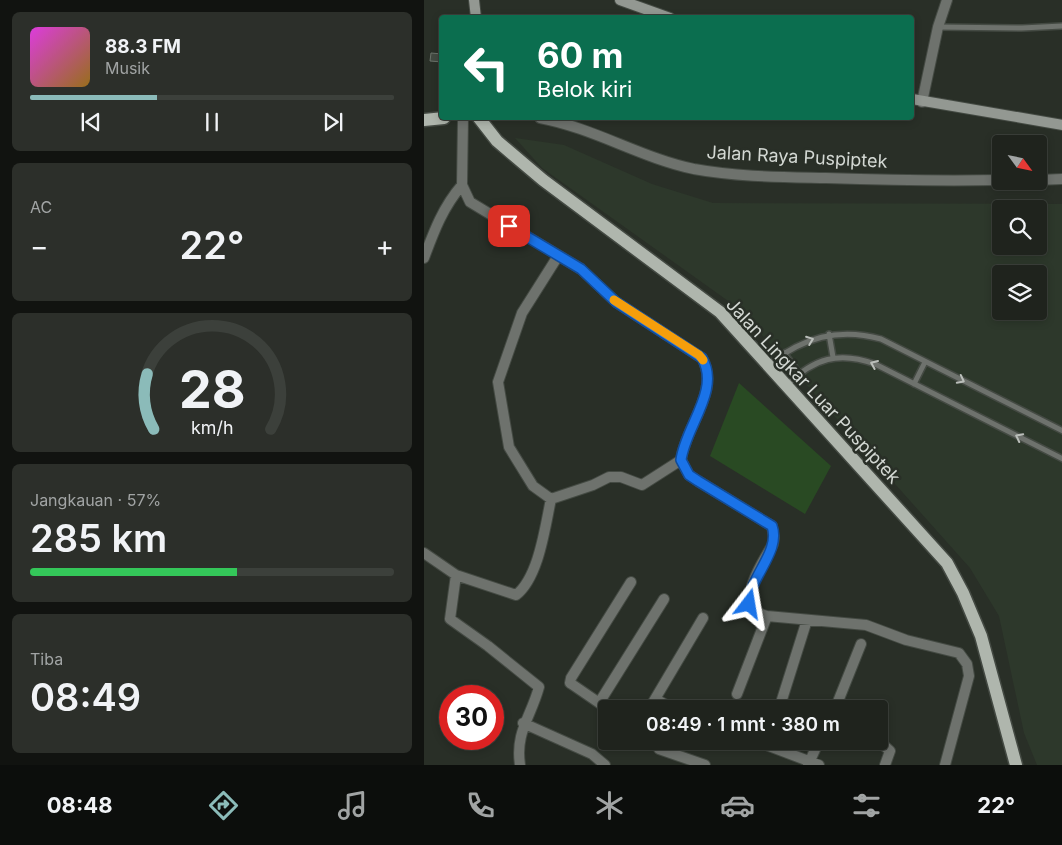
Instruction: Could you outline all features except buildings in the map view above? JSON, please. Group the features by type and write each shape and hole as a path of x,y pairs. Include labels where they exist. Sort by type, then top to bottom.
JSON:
{"main road":[{"path":"424,120 439,118"},
{"name":"Jalan Lingkar Luar Puspiptek","path":"481,120 497,141 542,180 720,312 946,563 963,593 981,636 1016,765"}],"street":[{"path":"474,0 476,15"},
{"path":"620,0 662,15"},
{"path":"922,102 938,27 947,0"},
{"path":"914,100 1062,125"},
{"path":"463,120 462,185 466,196 476,207 588,274 616,302 702,358 708,369 709,380 685,440 681,460 685,469 694,478 772,526 773,544 750,592 749,599 754,611 767,616 866,626 906,640 959,654 967,664 969,676 945,765"},
{"name":"Jalan Raya Puspiptek","path":"548,120 574,126 643,154 695,169 786,178 992,180"},
{"path":"1047,180 1062,180"},
{"path":"424,258 438,221 450,199 462,185"},
{"path":"551,499 533,486 509,447 498,382 522,313 558,256"},
{"path":"551,499 594,485 609,477 621,477 642,485 681,460"},
{"path":"424,553 456,575 512,596 518,594 536,564 551,499"},
{"path":"456,575 450,619 488,646 539,687 523,723 518,750 520,765"},
{"path":"598,703 570,683 571,678 631,582"},
{"path":"600,700 664,600"},
{"path":"737,694 767,616"},
{"path":"655,699 703,618"},
{"path":"783,700 807,620"},
{"path":"839,700 861,644"},
{"path":"523,723 592,754 605,765"},
{"path":"885,765 890,751 888,749"},
{"path":"662,750 705,765"},
{"path":"778,750 812,764 816,750"}],"lane":[{"path":"938,27 1022,28 1062,26"},
{"path":"769,365 784,353 809,340 829,334 861,333 881,339 1062,431"},
{"path":"829,334 833,357"},
{"path":"784,353 799,373"},
{"path":"787,385 799,373 833,357 860,359 914,384 1062,459"},
{"path":"914,384 925,362"}],"shaded area":[{"path":"515,138 564,145 652,184 713,203 992,204 992,255 1047,255 1047,204 1062,204 1062,765 1037,765 1024,733 999,616 970,568 738,308 542,168"}],"green space":[{"path":"739,383 831,466 805,514 710,456"}],"slow traffic":[{"path":"614,300 699,355 703,360"}],"route":[{"path":"509,226 581,269 616,302 702,358 708,369 709,380 685,440 681,460 689,475 772,526 774,532 773,544 750,592 749,604"}]}
